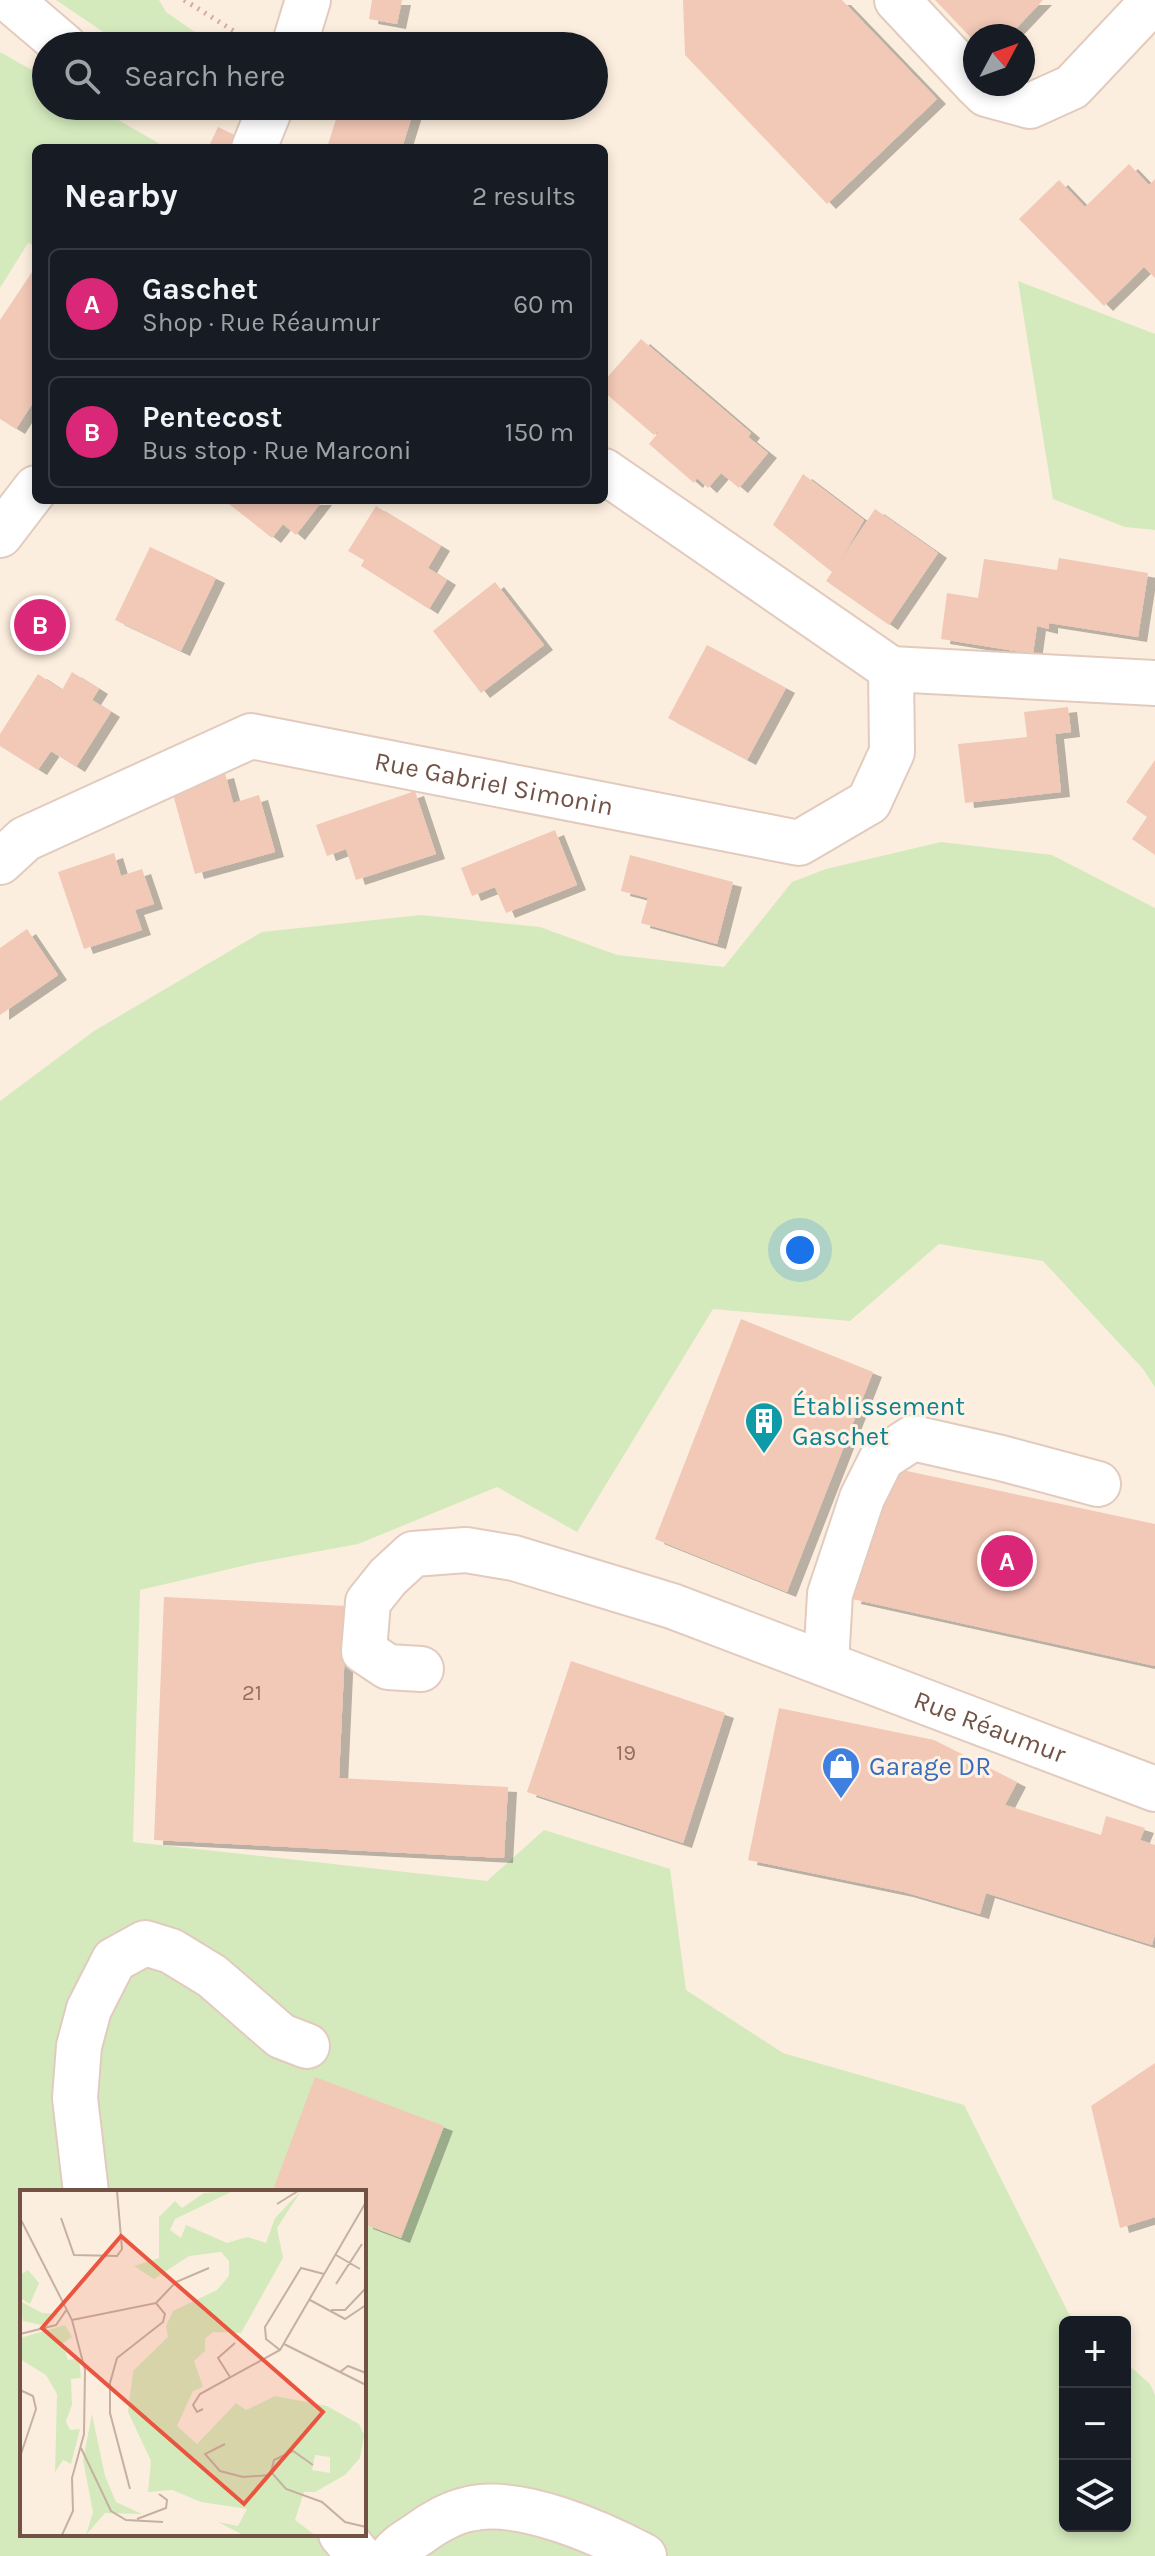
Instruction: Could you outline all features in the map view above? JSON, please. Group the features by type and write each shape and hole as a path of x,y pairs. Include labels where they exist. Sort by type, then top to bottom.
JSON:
{"street":[{"path":"10,0 48,32"},
{"path":"298,32 308,0"},
{"path":"897,0 963,69"},
{"path":"993,96 1030,106 1072,87 1154,0"},
{"path":"256,144 265,120"},
{"path":"608,474 891,669 1155,683"},
{"path":"0,535 32,493"},
{"name":"Rue Gabriel Simonin","path":"0,862 25,839 251,736 799,843 869,802 892,752 891,669"},
{"path":"826,1663 830,1594 862,1498 882,1458 913,1438 1098,1484"},
{"name":"Rue Réaumur","path":"421,1669 388,1667 364,1651 368,1602 388,1577 413,1554 466,1550 514,1558 672,1606 1155,1789"},
{"path":"86,2190 75,2098 79,2046 89,2009 114,1960 145,1943 171,1951 212,1976 281,2036 307,2046"},
{"path":"391,2556 428,2527 468,2509 502,2506 570,2524 609,2538 644,2556"},
{"path":"343,2536 359,2556"}],"path":[{"path":"184,0 235,32"}],"green space":[{"path":"56,0 159,0 166,12 195,32 103,32"},
{"path":"0,52 32,70 32,120 118,120 160,144 32,144 32,244 28,243 0,288"},
{"path":"1018,281 1155,334 1155,530 1125,527 1053,499"},
{"path":"941,842 1052,855 1155,908 1155,1387 1143,1369 1043,1261 939,1244 850,1321 713,1309 577,1532 497,1487 358,1544 255,1563 140,1590 133,1842 487,1881 544,1830 670,1869 686,1990 783,2053 964,2105 1072,2316 1059,2316 1059,2532 1131,2532 1131,2367 1150,2384 1155,2395 1155,2556 0,2556 0,1101 94,1031 262,932 421,915 540,927 617,955 724,967 792,882 826,869"}],"building":[{"path":"372,0 402,0 397,24 369,19"},
{"path":"683,0 842,0 937,99 827,204 685,55"},
{"path":"935,0 1043,0 1020,24 963,24 963,29"},
{"path":"336,120 411,120 403,144 328,144"},
{"path":"218,127 241,138 238,144 210,144"},
{"path":"1129,164 1149,185 1155,179 1155,278 1144,267 1104,306 1019,219 1059,180 1085,207"},
{"path":"32,272 32,404 16,429 0,419 0,320"},
{"path":"641,339 751,433 748,437 768,453 739,488 721,473 708,488 697,478 694,483 649,444 661,429 654,435 608,395 608,376"},
{"path":"803,474 864,520 840,561 875,509 938,553 889,625 826,581 832,572 773,525"},
{"path":"229,504 320,504 296,535 283,524 272,538"},
{"path":"376,506 441,546 428,568 447,580 429,609 361,566 364,560 348,551"},
{"path":"150,547 216,578 181,651 115,620"},
{"path":"1059,558 1148,573 1138,637 1049,623 1049,629 1037,626 1033,654 941,639 947,593 978,598 984,559 1057,570"},
{"path":"495,582 544,645 481,693 433,631"},
{"path":"707,645 786,688 747,760 668,718"},
{"path":"72,672 99,689 92,700 111,712 76,767 51,751 38,770 0,746 0,734 38,674 62,690"},
{"path":"1068,707 1071,732 1055,734 1061,792 965,803 958,744 1027,737 1024,712"},
{"path":"1155,760 1155,855 1132,839 1147,817 1126,802"},
{"path":"225,773 233,803 259,795 275,852 195,874 171,787"},
{"path":"415,791 436,854 356,880 346,849 327,856 316,825"},
{"path":"555,830 577,885 506,913 495,887 472,896 461,868"},
{"path":"114,853 121,876 142,869 154,904 135,910 142,930 84,949 58,872"},
{"path":"630,855 733,882 717,944 641,923 648,898 621,891"},
{"path":"27,929 58,975 0,1015 0,948"},
{"name":"Établissement Gaschet","path":"741,1319 873,1372 787,1592 655,1539"},
{"path":"879,1465 1155,1524 1155,1666 852,1599"},
{"path":"164,1597 347,1606 339,1778 508,1787 504,1858 154,1840"},
{"path":"571,1661 725,1713 683,1843 527,1792"},
{"path":"779,1708 934,1740 1017,1782 1005,1805 1101,1835 1106,1816 1145,1828 1140,1840 1155,1845 1155,1934 1152,1945 986,1893 980,1914 904,1892 748,1860"},
{"path":"1155,2063 1155,2217 1120,2228 1091,2106"},
{"path":"315,2077 444,2126 401,2238 366,2225 366,2190 273,2190"}],"place":[{"name":"Pentecost","path":"40,625"},
{"name":"Établissement Gaschet","path":"764,1455"},
{"name":"Gaschet","path":"1007,1561"},
{"name":"Garage DR","path":"841,1800"}]}
